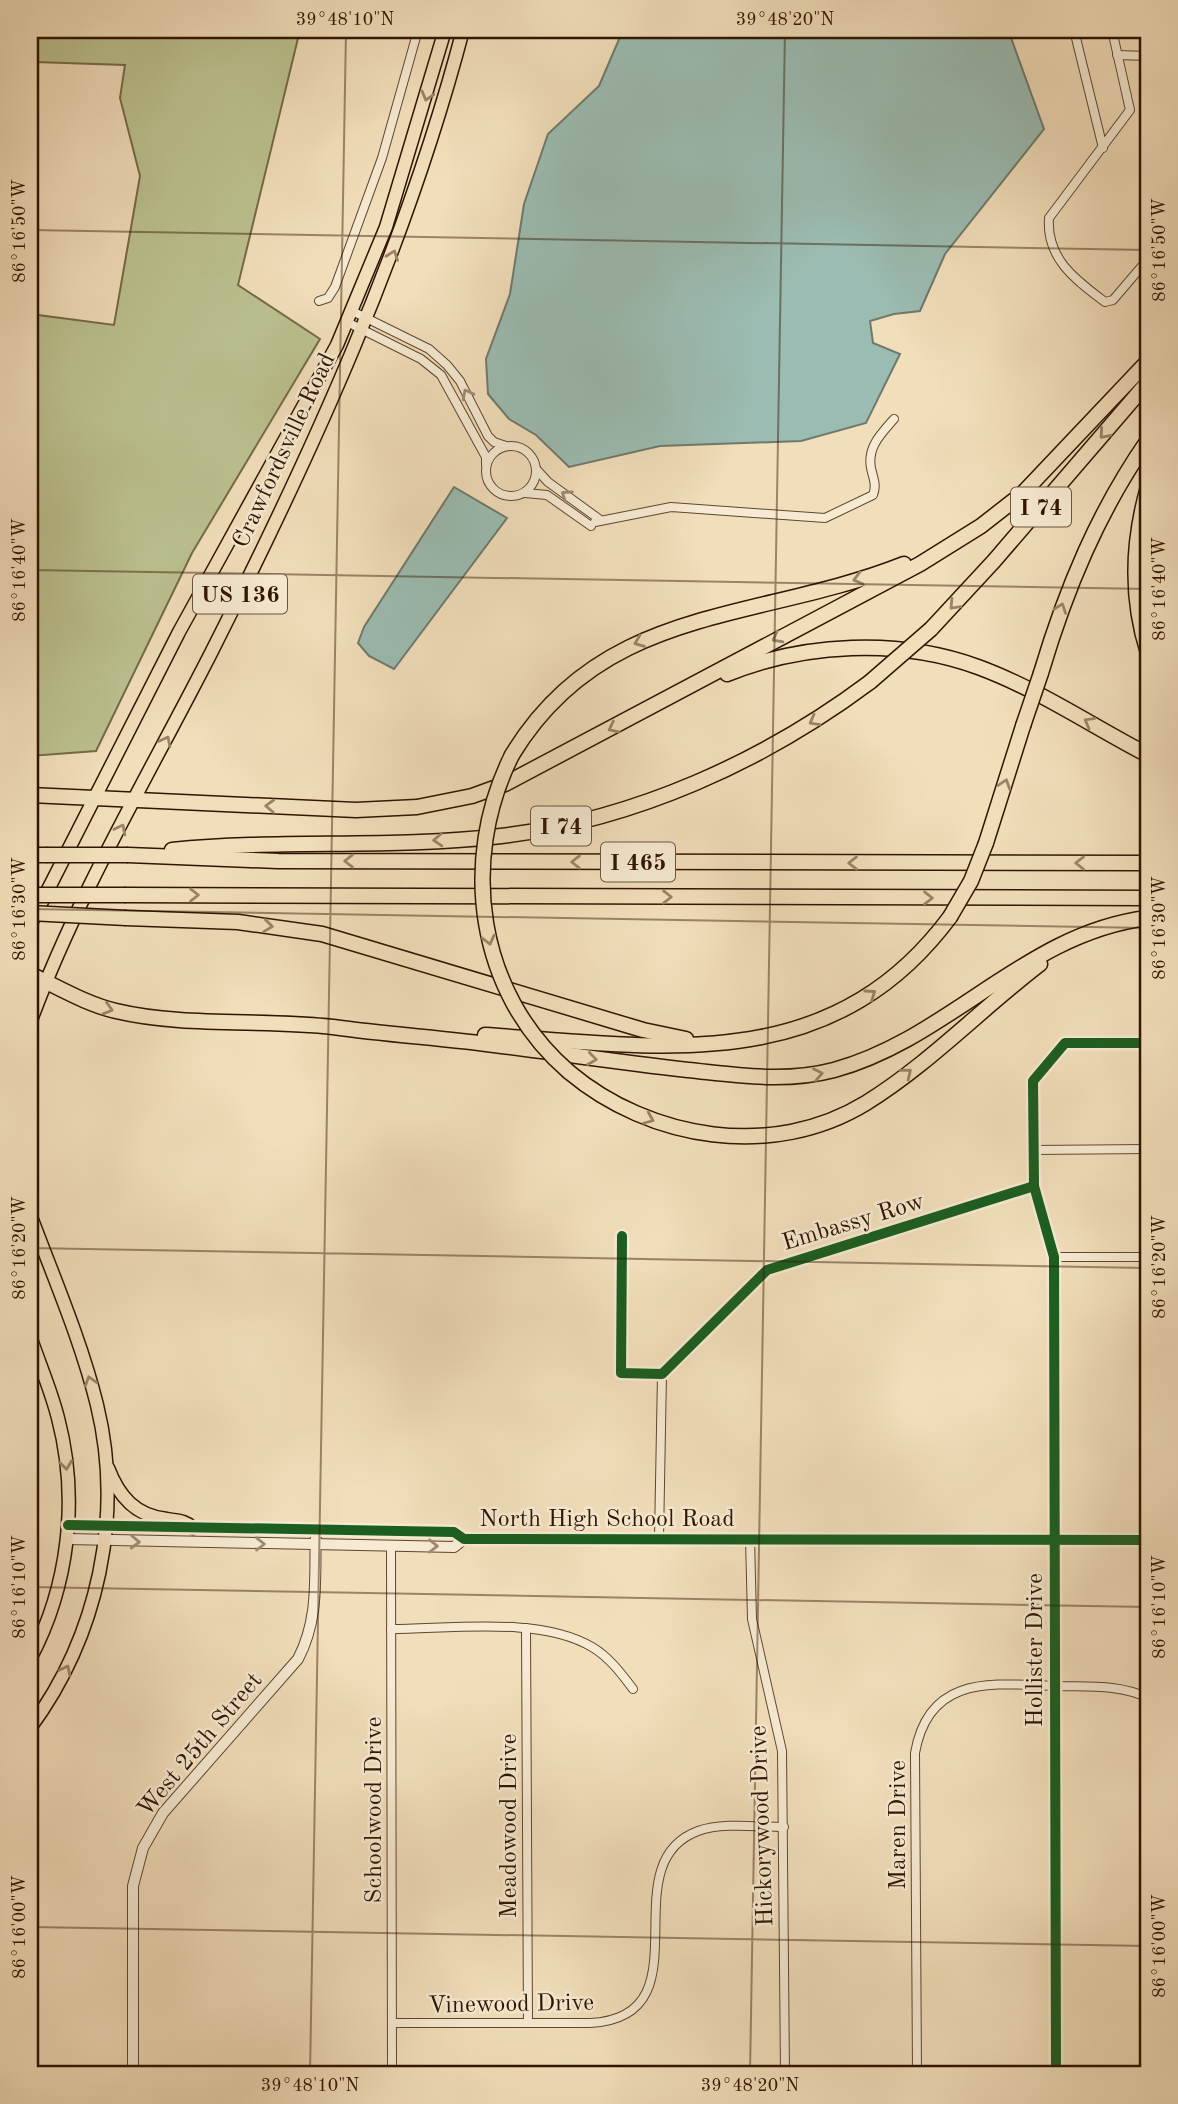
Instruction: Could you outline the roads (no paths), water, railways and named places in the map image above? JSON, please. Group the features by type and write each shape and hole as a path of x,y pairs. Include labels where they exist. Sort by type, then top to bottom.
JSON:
{"highway":[{"path":"30,795 135,802 356,810 439,803 505,784 920,564 966,536 1002,511 1035,482 1148,361"},
{"name":"I 74","path":"128,855 218,845 499,836 573,824 657,799 720,772 827,714 870,682 931,629 994,561 1148,382"},
{"name":"I 74","path":"30,913 238,922 322,934 643,1030 715,1042 769,1038 841,1012 900,972 929,945 950,917 971,881 986,843 1054,627 1086,546 1148,440"},
{"path":"1148,487 1136,541 1134,576 1138,613 1148,653"},
{"path":"966,536 875,575 670,631 625,648 564,688 538,716 512,755 496,793 484,836 481,885 485,922 497,967 519,1012 542,1044 569,1072 610,1100 675,1128 736,1136 769,1135 813,1126 851,1111 887,1089 1072,940"},
{"path":"674,696 740,669 796,654 845,649 904,650 949,658 1008,679 1148,755"},
{"name":"I 465","path":"30,855 128,855 292,861 1148,863"},
{"name":"I 465","path":"30,895 1148,898"},
{"path":"30,974 88,1002 124,1013 330,1027 499,1045 633,1065 754,1078 795,1077 832,1071 880,1055 1054,946 1120,923 1148,918"},
{"path":"330,1027 362,1026 682,1047 715,1042"}],"main road":[{"name":"Crawfordsville Road","path":"30,925 179,632 316,387 350,316 386,227 445,30"},
{"name":"Crawfordsville Road","path":"30,1023 46,981 214,647 366,324 421,176 463,30"},
{"path":"30,1214 92,1388 105,1461 106,1527 95,1594 78,1646 52,1695 30,1728"},
{"path":"30,1336 62,1437 68,1485 67,1539 52,1609 30,1659"},
{"path":"105,1461 118,1491 131,1505 148,1516 184,1521 193,1528"}],"street":[{"path":"320,301 328,298 335,287 362,216 418,30"},
{"path":"1074,30 1103,148"},
{"path":"1112,30 1130,110 1049,218 1048,229 1064,270 1105,302 1113,300 1148,259"},
{"path":"1117,54 1148,56"},
{"path":"350,316 429,349 460,381 488,436 494,442 525,450 532,456 536,468 548,482 595,522"},
{"path":"366,324 441,375 486,457 487,479 495,491 508,496 547,495 595,522 680,507 830,517 873,495 876,485 871,453 874,443 894,419"},
{"path":"486,464 494,452 506,446"},
{"path":"522,494 534,482 536,468"},
{"path":"1034,1186 1033,1081 1065,1043 1148,1042"},
{"path":"1033,1150 1148,1149"},
{"name":"Hollister Drive","path":"1034,1186 1054,1257 1056,2074"},
{"name":"Embassy Row","path":"662,1374 767,1270 1034,1186"},
{"path":"622,1236 621,1374 662,1374 659,1538"},
{"path":"1054,1257 1148,1257"},
{"name":"North High School Road","path":"68,1525 454,1532 464,1539 1148,1540"},
{"name":"West 25th Street","path":"133,2074 133,1886 139,1860 163,1813 298,1659 313,1620 316,1530"},
{"name":"Hickorywood Drive","path":"750,1538 752,1619 782,1751 785,2074"},
{"name":"North High School Road","path":"67,1539 454,1547 464,1539"},
{"name":"Schoolwood Drive","path":"391,1546 393,2074"},
{"path":"391,1629 526,1628 563,1634 584,1642 603,1654 633,1689"},
{"name":"Meadowood Drive","path":"526,1628 528,2023"},
{"name":"Maren Drive","path":"917,2074 917,1741 933,1710 965,1688 982,1684 1122,1689 1148,1698"},
{"name":"Vinewood Drive","path":"393,2023 603,2022 620,2016 641,1999 655,1968 658,1875 667,1855 683,1839 716,1828 784,1827"}],"water":[{"path":"623,30 970,30 1010,35 1044,129 945,254 920,311 894,314 870,321 873,343 900,354 866,423 801,441 660,446 569,467 536,435 509,419 488,394 486,359 510,294 524,204 548,134 599,86"},
{"path":"454,487 507,518 394,669 369,656 358,643 364,627"}]}
